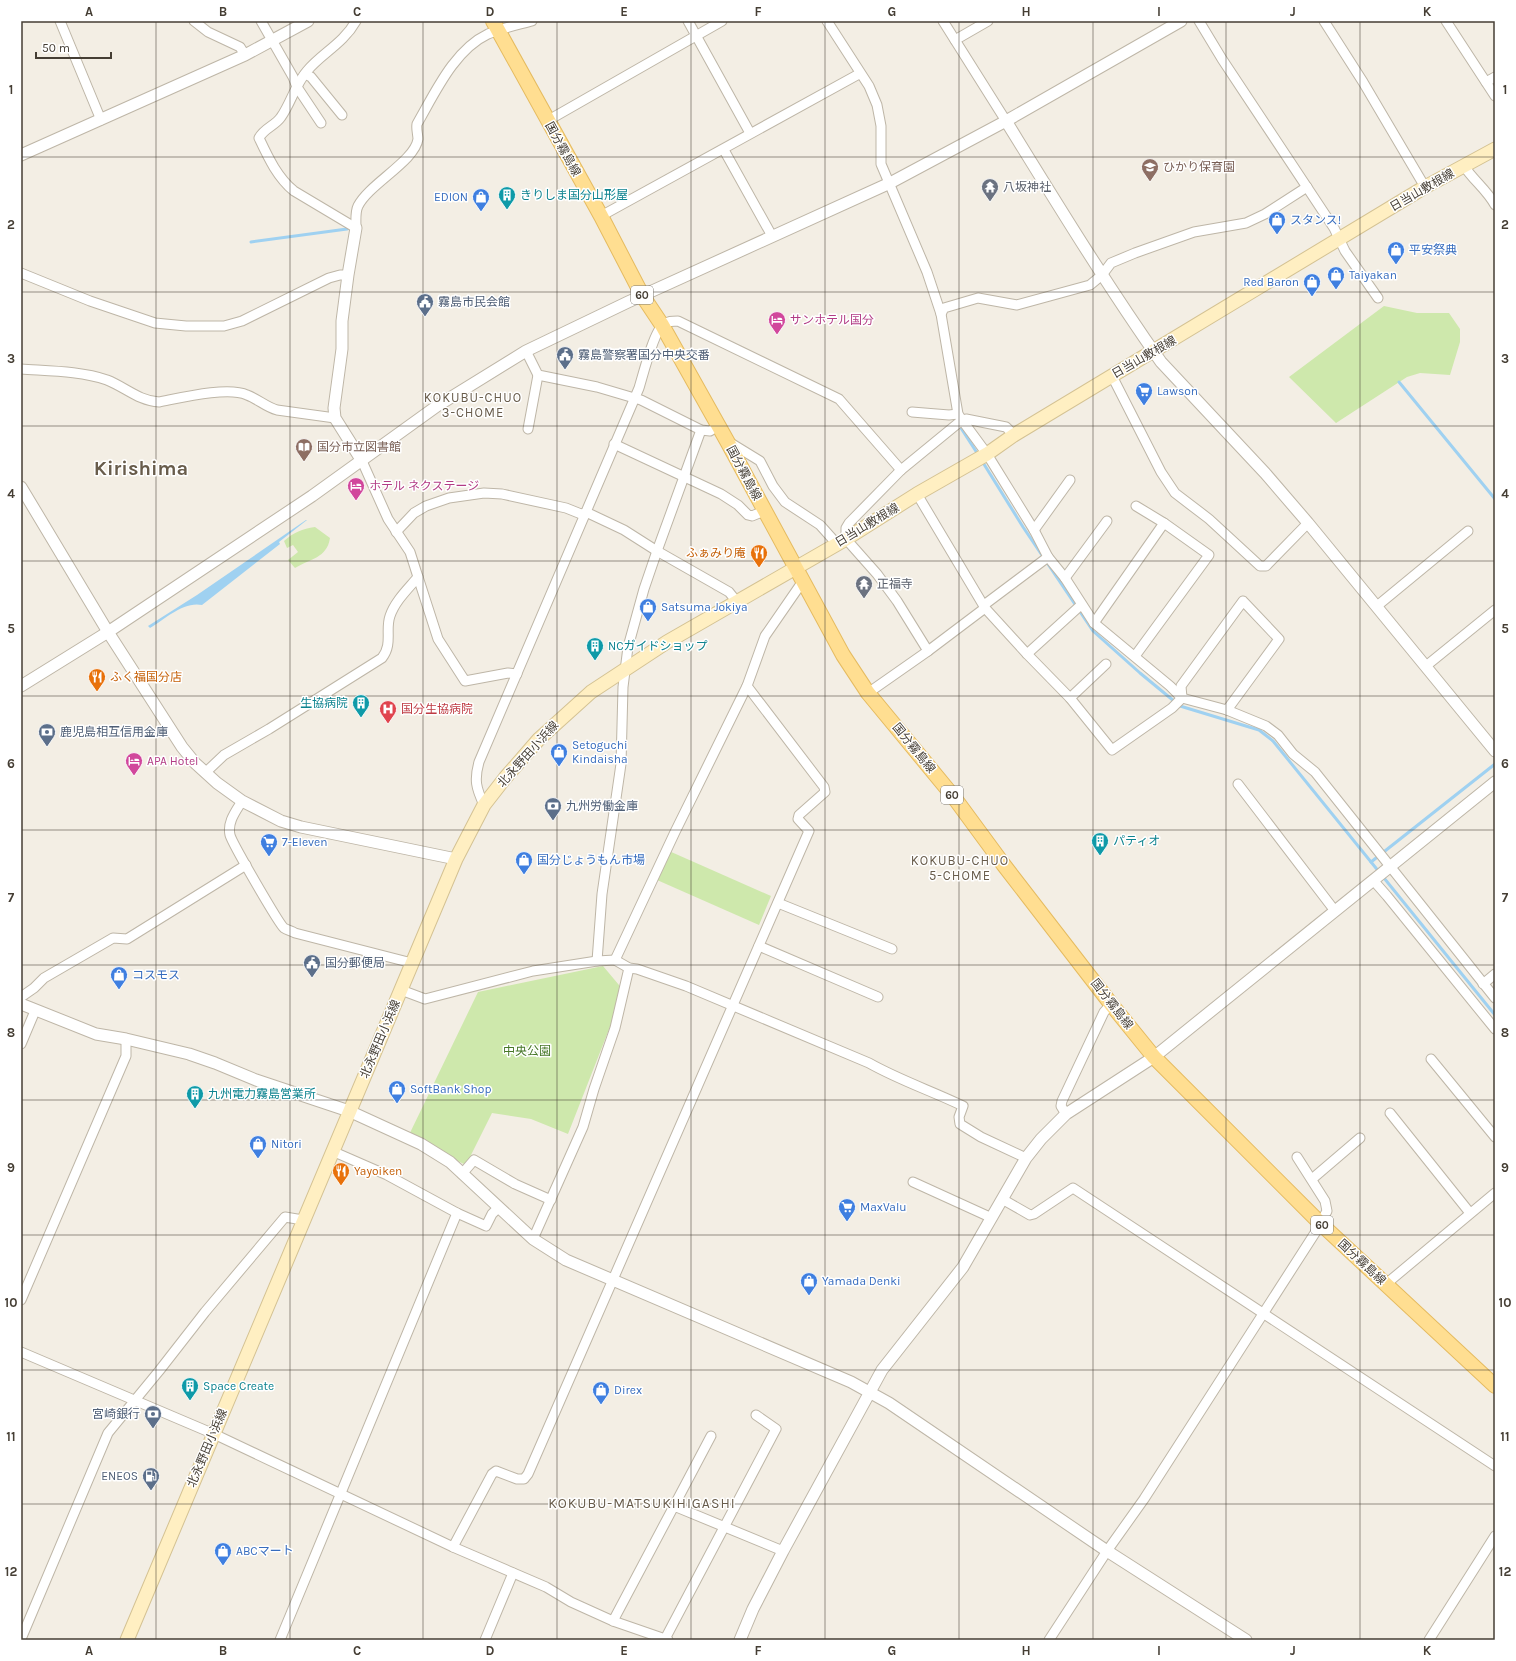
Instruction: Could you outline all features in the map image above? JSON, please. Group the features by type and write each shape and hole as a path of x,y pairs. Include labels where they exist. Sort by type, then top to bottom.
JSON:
{"main road":[{"name":"国分霧島線","path":"496,26 547,121 601,216 642,295 662,325 727,441 843,655 868,693 953,796 1003,864 1111,1004 1154,1057 1320,1223 1495,1386"},
{"name":"日当山敷根線","path":"795,567 982,457 1112,376 1425,187 1495,149"},
{"name":"北永野田小浜線","path":"127,1640 456,859 484,805 520,758 560,718 591,692 667,642 795,567"}],"street":[{"path":"60,21 101,120"},
{"path":"194,21 208,32 240,47 246,55"},
{"path":"261,21 297,86 321,123"},
{"path":"21,155 246,55 308,21"},
{"path":"356,21 337,45 305,74 297,86 281,118 261,133 259,138 272,164 294,192 356,228"},
{"path":"517,674 508,673 465,681 438,639 410,552 388,519 362,461 335,418 334,408 342,348 342,322 356,228 357,208 366,195 412,151 418,139 416,131 417,124 453,63 496,26 532,21"},
{"path":"688,21 750,133"},
{"path":"547,121 722,21"},
{"path":"827,21 869,86 877,105 881,126 882,164 927,272 941,314 959,421 982,457 1034,530 1045,560 1065,578 1078,609 1170,686 1178,703"},
{"path":"943,21 1102,275 1161,362 1265,473 1377,606 1495,750"},
{"path":"955,40 988,21"},
{"path":"21,686 108,632 312,496 437,406 526,351 642,295 890,183 1006,121 1181,21"},
{"path":"1199,21 1222,59 1334,228 1345,250 1378,298"},
{"path":"1324,21 1425,187"},
{"path":"1446,21 1495,96"},
{"path":"305,74 311,77 342,115"},
{"path":"601,216 724,150 750,133 860,74"},
{"path":"1486,82 1495,77"},
{"path":"724,150 772,236"},
{"path":"1464,166 1470,175 1492,199 1495,205"},
{"path":"941,314 944,308 978,298 1016,305 1090,284 1102,275 1112,263 1142,250 1194,232 1246,223 1265,214 1307,187"},
{"path":"21,273 90,301 155,323 186,326 224,326 242,321 330,278 340,275 348,275"},
{"path":"484,805 478,791 476,781 477,771 634,398 654,338 662,325 669,321 678,321 839,399 901,470"},
{"path":"526,351 538,375 528,429"},
{"path":"21,368 98,377 109,381 142,399 152,401 159,402 215,392 230,392 246,394 268,408 335,418"},
{"path":"538,375 597,386 641,400 701,430 710,431 718,426"},
{"path":"1112,376 1161,472 1175,493 1209,519 1260,566 1266,566 1308,523"},
{"path":"912,412 949,415 959,421"},
{"path":"841,541 849,523 901,470 959,421 966,418 1006,427 1014,436"},
{"path":"597,961 602,894 621,764 623,687 632,630 657,551 701,430"},
{"path":"727,441 760,461 775,490 784,502 820,525 841,541 885,585 928,651"},
{"path":"614,444 721,494 738,505 748,515 752,516 764,511"},
{"path":"1034,530 1070,480"},
{"path":"21,487 108,632 182,747 205,773 242,800 281,821 301,827 456,859"},
{"path":"396,532 414,514 426,506 449,498 484,493 502,494 529,499 566,508 581,514 588,513 624,530 657,551 729,592 737,602"},
{"path":"917,494 984,606 1027,654 1070,698 1112,750 1178,703 1227,710 1266,726 1278,735 1293,754 1314,772 1389,868 1495,998"},
{"path":"1135,656 1208,555 1164,523 1136,506"},
{"path":"1065,578 1107,520"},
{"path":"1094,623 1164,523"},
{"path":"1377,606 1468,531"},
{"path":"868,693 928,651 1045,560"},
{"path":"205,773 224,755 269,729 382,658 389,646 388,622 390,614 404,593 418,577"},
{"path":"615,960 675,832 747,686 765,636 803,581"},
{"path":"1178,703 1181,686 1243,601 1279,639 1227,710"},
{"path":"1027,654 1078,609"},
{"path":"1426,666 1495,610"},
{"path":"1070,698 1106,664"},
{"path":"453,1547 492,1474 496,1471 517,1479 524,1479 528,1474 809,831 798,819 799,815 825,792 824,787 747,686"},
{"path":"740,1640 753,1609 783,1551 882,1370 963,1267 1026,1158 1040,1139 1066,1114 1154,1057 1495,782"},
{"path":"1238,784 1335,910"},
{"path":"242,800 232,817 230,835 283,927 295,933 412,963"},
{"path":"21,998 52,972 113,938 126,939 246,865"},
{"path":"1374,879 1495,1029"},
{"path":"778,903 892,949"},
{"path":"759,946 878,997"},
{"path":"401,990 425,999 533,972 597,961 615,960 628,968 637,969 679,984 869,1063 885,1072 963,1106 959,1117 960,1124 981,1137 1026,1158"},
{"path":"533,1239 583,1127 594,1089 615,1028 628,968"},
{"path":"1483,984 1495,974"},
{"path":"21,1004 96,1034 126,1039 189,1054 215,1063 256,1080 349,1111 421,1144 450,1162 533,1239 566,1260 850,1382 870,1392 889,1403 1107,1551 1246,1640"},
{"path":"1066,1114 1061,1106 1062,1101 1104,1012 1111,1004"},
{"path":"21,1044 35,1010"},
{"path":"21,1300 126,1056 126,1039"},
{"path":"1431,1059 1495,1137"},
{"path":"1390,1113 1470,1213"},
{"path":"1312,1179 1360,1138"},
{"path":"332,1151 387,1175 457,1213 486,1226 492,1214 498,1208"},
{"path":"1049,1640 1107,1551 1144,1499 1320,1223 1326,1211 1325,1201 1297,1157"},
{"path":"462,1174 474,1160 515,1184 551,1200"},
{"path":"913,1182 992,1218"},
{"path":"1002,1199 1030,1215 1034,1214 1073,1188 1495,1466"},
{"path":"1386,1284 1495,1193"},
{"path":"280,1640 339,1494 457,1213"},
{"path":"21,1639 108,1433 134,1400 160,1371 205,1312 286,1217 303,1220"},
{"path":"21,1352 214,1434 453,1547 546,1587 571,1602 612,1621 667,1639 723,1527 776,1429 756,1415"},
{"path":"612,1621 711,1436"},
{"path":"674,1506 783,1551"},
{"path":"1429,1640 1495,1536"},
{"path":"485,1640 513,1573"}],"green space":[{"path":"1384,306 1417,313 1449,313 1460,329 1460,342 1450,375 1420,373 1407,377 1336,423 1289,377"},
{"path":"315,527 330,538 328,545 322,554 295,568 288,560 298,552 293,545 287,548 284,541 298,531"},
{"path":"669,851 771,896 759,925 657,880"},
{"name":"中央公園","path":"603,966 624,991 568,1134 531,1119 492,1113 466,1165 408,1137 478,992"}],"water":[{"path":"306,520 279,542 280,544 202,605 195,604 182,608 150,628 148,626 197,595"}],"waterway":[{"path":"251,242 347,229"},
{"path":"1399,382 1495,499"},
{"path":"959,425 979,456"},
{"path":"982,461 1023,527 1093,631 1180,706 1259,730 1273,741 1495,1015"},
{"path":"1371,862 1495,764"}],"place":[{"name":"ひかり保育園","path":"1150,182"},
{"name":"八坂神社","path":"990,202"},
{"name":"きりしま国分山形屋","path":"507,210"},
{"name":"EDION","path":"481,212"},
{"name":"スタンス!","path":"1277,235"},
{"name":"平安祭典","path":"1396,265"},
{"name":"Taiyakan","path":"1336,290"},
{"name":"Red Baron","path":"1312,297"},
{"name":"霧島市民会館","path":"425,317"},
{"name":"サンホテル国分","path":"777,335"},
{"name":"霧島警察署国分中央交番","path":"565,370"},
{"name":"Lawson","path":"1144,406"},
{"name":"国分市立図書館","path":"304,462"},
{"name":"ホテル ネクステージ","path":"356,501"},
{"name":"ふぁみり庵","path":"759,568"},
{"name":"正福寺","path":"864,599"},
{"name":"Satsuma Jokiya","path":"648,622"},
{"name":"NCガイドショップ","path":"595,661"},
{"name":"ふく福国分店","path":"97,692"},
{"name":"生協病院","path":"361,718"},
{"name":"国分生協病院","path":"388,724"},
{"name":"鹿児島相互信用金庫","path":"47,747"},
{"name":"Setoguchi Kindaisha","path":"559,767"},
{"name":"APA Hotel","path":"134,776"},
{"name":"九州労働金庫","path":"553,821"},
{"name":"パティオ","path":"1100,856"},
{"name":"7-Eleven","path":"269,857"},
{"name":"国分じょうもん市場","path":"524,875"},
{"name":"国分郵便局","path":"312,978"},
{"name":"コスモス","path":"119,990"},
{"name":"SoftBank Shop","path":"397,1104"},
{"name":"九州電力霧島営業所","path":"195,1109"},
{"name":"Nitori","path":"258,1159"},
{"name":"Yayoiken","path":"341,1186"},
{"name":"MaxValu","path":"847,1222"},
{"name":"Yamada Denki","path":"809,1296"},
{"name":"Space Create","path":"190,1401"},
{"name":"Direx","path":"601,1405"},
{"name":"宮崎銀行","path":"153,1429"},
{"name":"ENEOS","path":"151,1491"},
{"name":"ABCマート","path":"223,1566"}],"district":[{"name":"KOKUBU-CHUO 3-CHOME","path":"473,404"},
{"name":"Kirishima","path":"141,468"},
{"name":"KOKUBU-CHUO 5-CHOME","path":"960,868"},
{"name":"KOKUBU-MATSUKIHIGASHI","path":"642,1503"}]}
